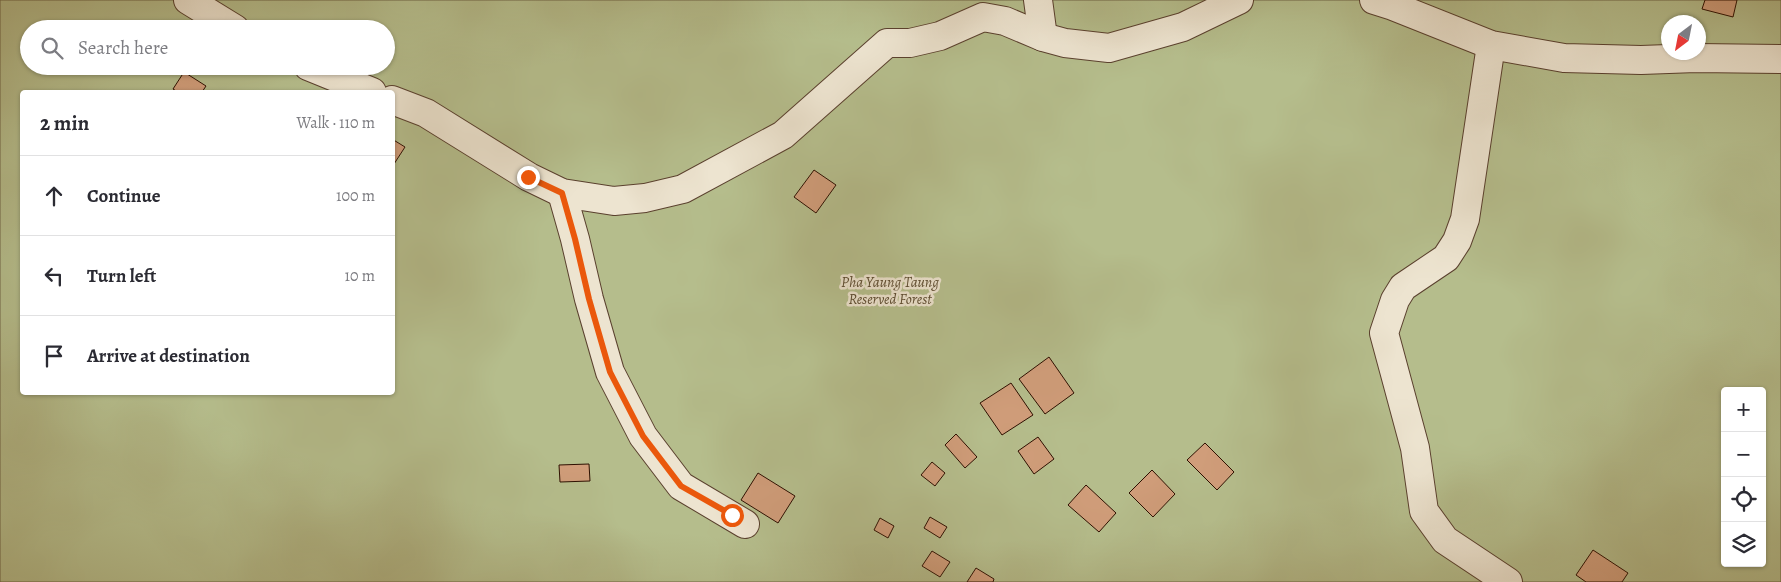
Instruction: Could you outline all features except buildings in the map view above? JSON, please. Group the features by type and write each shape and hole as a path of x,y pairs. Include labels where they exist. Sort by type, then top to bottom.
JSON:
{"street":[{"path":"188,0 220,20"},
{"path":"1038,0 1043,37"},
{"path":"395,101 426,113 528,177 562,193 614,201 645,198 683,189 783,135 887,43 910,43 940,36 983,17 1004,21 1043,37 1066,43 1108,48 1183,27 1239,0"},
{"path":"1374,0 1491,45 1564,58 1641,60 1696,58 1781,59"},
{"path":"1491,45 1465,219 1457,241 1446,258 1403,287 1395,300 1384,333 1415,448 1424,511 1445,540 1508,582"},
{"path":"330,75 367,90"},
{"path":"562,193 610,372 643,436 681,486 745,524"}],"green space":[{"name":"Pha Yaung Taung Reserved Forest","path":"0,0 1781,0 1781,582 0,582"}],"route":[{"path":"528,177 562,193 610,372 643,436 681,486 732,515"}]}
